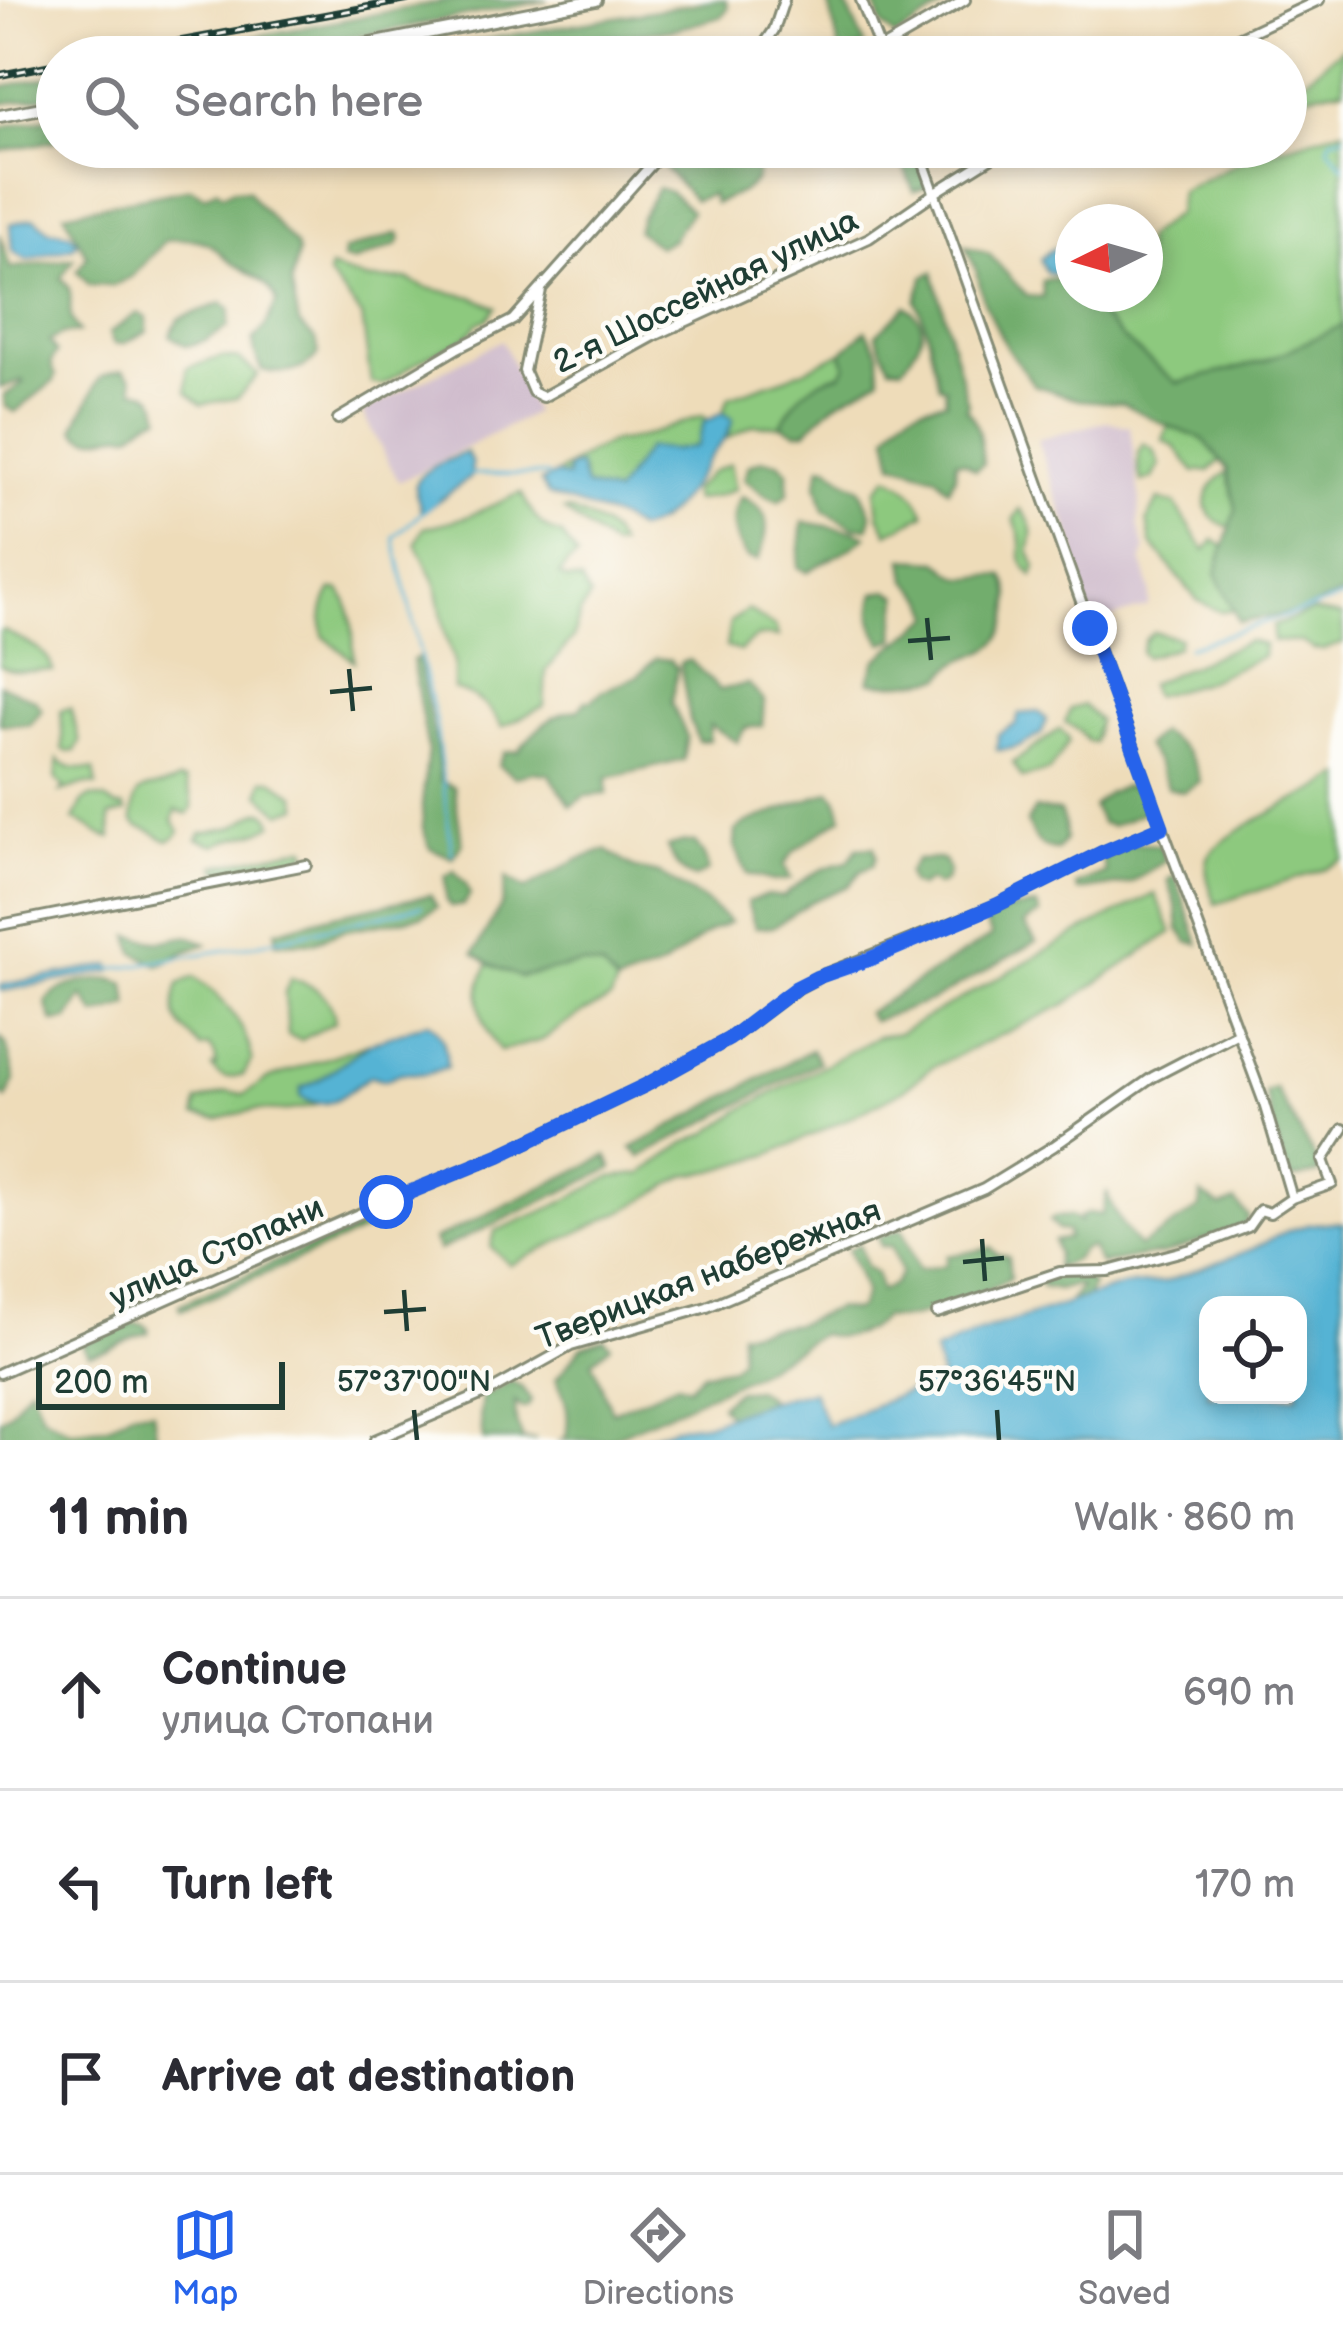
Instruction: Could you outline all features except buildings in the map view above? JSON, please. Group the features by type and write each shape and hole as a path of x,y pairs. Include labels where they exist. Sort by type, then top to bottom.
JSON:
{"main road":[{"path":"412,36 596,0"},
{"path":"0,116 36,109"}],"street":[{"path":"771,36 784,0"},
{"path":"861,0 875,36"},
{"path":"908,36 964,0"},
{"path":"1242,36 1319,0"},
{"path":"338,419 513,320 648,168"},
{"path":"927,168 1263,1100 1292,1198"},
{"name":"2-я Шоссейная улица","path":"541,290 524,371 533,392 542,397 653,336 869,238 974,168"},
{"name":"улица Стопани","path":"0,1373 500,1155 729,1039 818,977 997,905 1162,827"},
{"path":"0,925 306,865"},
{"name":"Тверицкая набережная","path":"375,1440 492,1390 571,1346 707,1307 984,1189 1153,1077 1238,1033"},
{"path":"937,1313 1060,1272 1108,1271 1191,1249 1248,1227 1260,1210 1270,1213 1292,1198 1331,1184 1323,1160 1343,1129"}],"shaded area":[{"path":"502,340 534,413 399,482 362,412"},
{"path":"1107,421 1130,427 1140,501 1138,525 1145,551 1142,559 1150,590 1149,606 1099,622 1089,614 1070,557 1076,551 1037,440"}],"green space":[{"path":"452,0 548,0 359,36 258,36"},
{"path":"714,0 726,0 728,8 721,17 675,29 619,36 506,36"},
{"path":"828,0 844,0 861,36 836,36"},
{"path":"874,0 956,0 897,36 882,25"},
{"path":"1343,47 1343,88 1307,95 1307,78"},
{"path":"36,79 36,98 0,104 0,87"},
{"path":"36,121 36,144 0,151 0,127"},
{"path":"1343,129 1343,325 1265,361 1177,384 1097,312 1163,312 1163,224 1177,213 1180,191 1227,168 1307,168 1307,140"},
{"path":"665,168 756,169 754,182 742,191 714,204 711,194 694,200"},
{"path":"904,168 921,168 928,186 914,191"},
{"path":"191,188 205,196 217,189 222,194 248,190 296,246 291,283 299,324 316,340 319,354 307,365 278,373 262,370 253,341 277,301 263,282 207,243 166,240 133,276 112,286 90,285 77,271 87,256 64,213"},
{"path":"658,188 691,211 672,239 659,246 637,231"},
{"path":"399,233 397,245 354,262 343,260 343,251"},
{"path":"0,234 10,268 74,259 61,278 70,291 71,317 79,332 49,341 57,353 52,364 54,381 15,412 5,406 4,396 24,382 0,388"},
{"path":"965,246 989,254 1027,296 1043,297 1042,281 1055,280 1055,312 1097,312 1177,383 1265,361 1343,325 1343,594 1300,612 1239,622 1216,573 1236,509 1227,468 1203,439 1122,403 1079,400 1034,385 1007,348 984,302"},
{"path":"330,268 368,280 407,279 496,307 461,340 382,385 371,383 362,316 328,275"},
{"path":"933,272 966,409 979,434 983,464 975,470 956,461 948,489 936,476 894,463 888,435 912,410 946,401 916,301 924,276"},
{"path":"222,303 230,310 228,327 207,340 186,346 170,335 179,319"},
{"path":"906,306 920,321 921,335 903,367 890,366 876,334"},
{"path":"138,313 147,318 147,331 114,344 109,333"},
{"path":"866,330 879,352 880,378 834,404 806,431 781,425 805,392 841,374 846,365 842,352"},
{"path":"842,352 846,366 841,374 805,392 781,425 753,425 728,438 732,419 723,413 729,397"},
{"path":"222,357 239,359 258,375 237,398 202,404 187,392 187,368"},
{"path":"123,370 132,378 134,389 153,397 161,416 131,434 81,435 76,425 99,380"},
{"path":"702,416 708,420 697,446 651,462 615,494 585,486 582,472 568,479 556,474 612,442"},
{"path":"1168,426 1203,439 1221,460 1209,471 1195,472 1163,440"},
{"path":"1143,444 1154,450 1160,465 1153,478 1142,482 1138,463"},
{"path":"762,460 778,462 788,471 788,494 779,501 744,479 749,465"},
{"path":"730,464 735,489 694,501 692,491 712,472"},
{"path":"821,466 860,488 872,515 869,527 854,527 824,511 817,484"},
{"path":"1228,472 1236,509 1231,527 1212,516 1206,502 1212,486"},
{"path":"888,476 910,491 925,514 888,533 879,515 876,490"},
{"path":"521,493 537,519 562,535 577,557 560,575 581,581 590,597 573,638 546,671 544,706 502,727 482,703 454,689 454,662 436,584 416,543 424,528 466,517"},
{"path":"741,497 759,508 766,522 758,560 747,558 736,536 735,512"},
{"path":"1158,500 1175,504 1205,550 1214,540 1224,547 1218,576 1234,610 1219,611 1197,600 1151,543 1147,521"},
{"path":"1020,509 1032,528 1033,576 1021,559 1014,519"},
{"path":"564,511 604,527 619,546 612,547"},
{"path":"803,522 866,536 807,572 798,567"},
{"path":"904,559 939,561 964,578 1004,576 1009,613 998,641 951,667 943,677 876,683 869,681 876,660 933,616 927,600 907,579"},
{"path":"332,590 340,590 348,605 354,661 323,636 323,612"},
{"path":"888,590 899,596 896,639 883,643 872,607 875,593"},
{"path":"748,610 776,628 778,637 757,638 740,651 726,647 730,622"},
{"path":"1312,611 1342,616 1343,643 1323,650 1302,642 1273,641 1273,626"},
{"path":"3,630 40,650 53,671 19,671 0,665"},
{"path":"1153,632 1179,638 1177,647 1145,657 1141,653 1144,641"},
{"path":"1248,641 1264,645 1263,656 1202,683 1153,696 1149,684"},
{"path":"418,658 440,781 454,787 462,843 453,858 430,848 423,828 428,750 412,660"},
{"path":"656,658 670,660 677,669 672,703 687,737 684,760 607,778 607,794 585,796 571,806 549,774 515,777 498,765 504,752 518,751 552,718 578,710 586,700 638,676"},
{"path":"690,660 720,690 748,684 764,701 762,726 745,728 737,742 710,725 709,740 698,741 680,663"},
{"path":"0,684 35,700 42,710 30,725 0,724"},
{"path":"1083,705 1098,720 1094,742 1065,722 1070,709"},
{"path":"70,708 80,742 75,751 68,752 63,749 61,710"},
{"path":"1060,729 1069,742 1049,771 1022,778 1013,763"},
{"path":"1159,732 1186,752 1200,782 1183,792 1168,788 1145,746"},
{"path":"58,759 70,768 94,770 97,785 61,792 64,787 56,779"},
{"path":"1343,775 1343,859 1216,904 1206,870 1215,848 1248,825"},
{"path":"263,780 273,780 296,796 299,807 281,813 260,794"},
{"path":"185,781 192,809 188,814 176,810 173,821 180,832 175,837 163,839 133,822 140,792"},
{"path":"1125,786 1136,788 1146,811 1112,826 1101,823 1093,807"},
{"path":"830,791 842,817 794,851 784,865 791,879 774,881 747,874 735,847 736,830"},
{"path":"90,797 124,807 126,812 110,816 111,838 74,820"},
{"path":"1035,809 1060,812 1065,840 1057,850 1041,845 1032,833 1027,822"},
{"path":"264,811 273,824 259,831 215,845 197,839 201,833 234,827"},
{"path":"695,843 707,863 708,871 695,878 677,866 667,847"},
{"path":"1129,843 1160,845 1165,861 1131,883 1078,891 1076,885 1106,873 1102,857"},
{"path":"305,847 308,853 299,857 219,871 216,866"},
{"path":"874,847 872,866 848,886 810,902 773,927 755,927 747,902 767,895 783,897 813,874 848,862 857,848"},
{"path":"606,850 635,869 659,874 730,922 662,967 617,984 602,968 582,964 519,977 474,953 502,904 506,878 525,889"},
{"path":"939,859 949,871 945,881 937,886 929,881 919,887 910,883 907,873 916,860"},
{"path":"454,871 470,895 463,905 451,907 446,901 445,877"},
{"path":"1175,875 1199,944 1188,942 1179,929 1168,880"},
{"path":"1155,894 1172,932 1066,1004 931,1068 903,1090 849,1118 768,1155 687,1175 510,1265 491,1247 495,1231 611,1177 642,1174 743,1109 877,1037 899,1033"},
{"path":"430,895 437,907 422,916 341,931 314,942 276,943 276,931"},
{"path":"1037,906 1040,914 1024,924 1036,942 933,1000 873,1021 867,1013 992,936 984,921 1010,909"},
{"path":"130,935 151,941 189,937 207,944 159,966 134,952"},
{"path":"489,964 520,977 582,964 602,968 617,984 611,999 542,1040 500,1051 480,1009 480,986"},
{"path":"194,977 215,993 240,1024 252,1061 243,1075 218,1075 212,1067 216,1066 212,1050 201,1048 175,1014 179,984"},
{"path":"291,978 321,993 334,1013 335,1022 301,1040 288,1035 285,992"},
{"path":"111,979 126,984 129,1006 96,1015 83,996 68,1020 53,1022 46,1003 51,996 66,987"},
{"path":"0,1037 15,1080 6,1099 0,1093"},
{"path":"370,1043 301,1088 301,1097 315,1105 286,1111 254,1110 218,1119 195,1116 198,1102 228,1092 244,1095 267,1079"},
{"path":"811,1050 819,1062 641,1157 632,1148"},
{"path":"1275,1088 1319,1173 1292,1179 1265,1093"},
{"path":"607,1156 613,1168 439,1250 434,1240"},
{"path":"1107,1191 1139,1247 1200,1208 1201,1194 1221,1207 1235,1201 1248,1216 1244,1226 1162,1255 1100,1264 1091,1247 1055,1268 1054,1241 1068,1238 1067,1231 1058,1230 1050,1221 1071,1216 1080,1223 1080,1217 1089,1213 1102,1215"},
{"path":"387,1212 391,1219 181,1310 179,1305"},
{"path":"902,1229 918,1270 946,1265 947,1256 991,1248 1008,1256 1010,1278 974,1298 915,1316 884,1317 855,1334 821,1334 748,1377 607,1440 561,1440 566,1437 567,1414 556,1379 582,1346 604,1338 611,1345 592,1361 612,1412 678,1383 689,1387 702,1373 732,1367 740,1358 740,1332 796,1324 837,1308 859,1308 865,1292 848,1250 859,1244 866,1267 876,1273 880,1291 894,1284 901,1273 891,1246 881,1246 878,1237"},
{"path":"1080,1275 1092,1284 1088,1297 1069,1302 1081,1287 1075,1285 1058,1290 1042,1287 1040,1281"},
{"path":"131,1323 143,1324 148,1333 97,1353 88,1354 82,1344"},
{"path":"511,1381 531,1400 522,1408 515,1402 523,1439 537,1440 483,1440 482,1397"},
{"path":"30,1386 42,1415 71,1431 108,1426 133,1411 153,1411 157,1440 0,1440 0,1420"},
{"path":"756,1389 771,1400 729,1416 720,1405 736,1391"}],"water":[{"path":"35,218 49,230 69,233 77,242 74,247 27,260 12,251 10,224"},
{"path":"1052,249 1054,274 1047,273 1040,259"},
{"path":"723,413 733,419 723,442 675,507 648,527 638,530 618,518 548,495 541,482 556,474 567,478 568,468 579,465 585,486 615,494 647,448 696,446 704,422"},
{"path":"466,452 472,463 471,477 421,513 416,490 419,478"},
{"path":"1038,712 1046,719 1042,733 1021,745 997,750 998,734 1016,724 1019,714"},
{"path":"111,965 112,971 2,991 1,985"},
{"path":"428,1022 443,1042 447,1067 385,1080 370,1076 329,1102 301,1097 301,1088 370,1043"},
{"path":"1343,1223 1343,1440 636,1440 812,1391 827,1425 941,1378 934,1352 979,1332 1122,1286 1165,1282 1289,1230"}],"waterway":[{"path":"1343,135 1331,139 1328,147 1343,166"},
{"path":"471,474 548,475"},
{"path":"436,500 394,537 436,724 452,854"},
{"path":"1188,647 1343,598"},
{"path":"112,969 244,947 422,906"}],"railway":[{"path":"209,36 407,0"},
{"path":"0,75 36,68"}],"route":[{"path":"386,1202 500,1155 646,1085 729,1039 818,977 997,905 1162,827 1090,628"}]}
